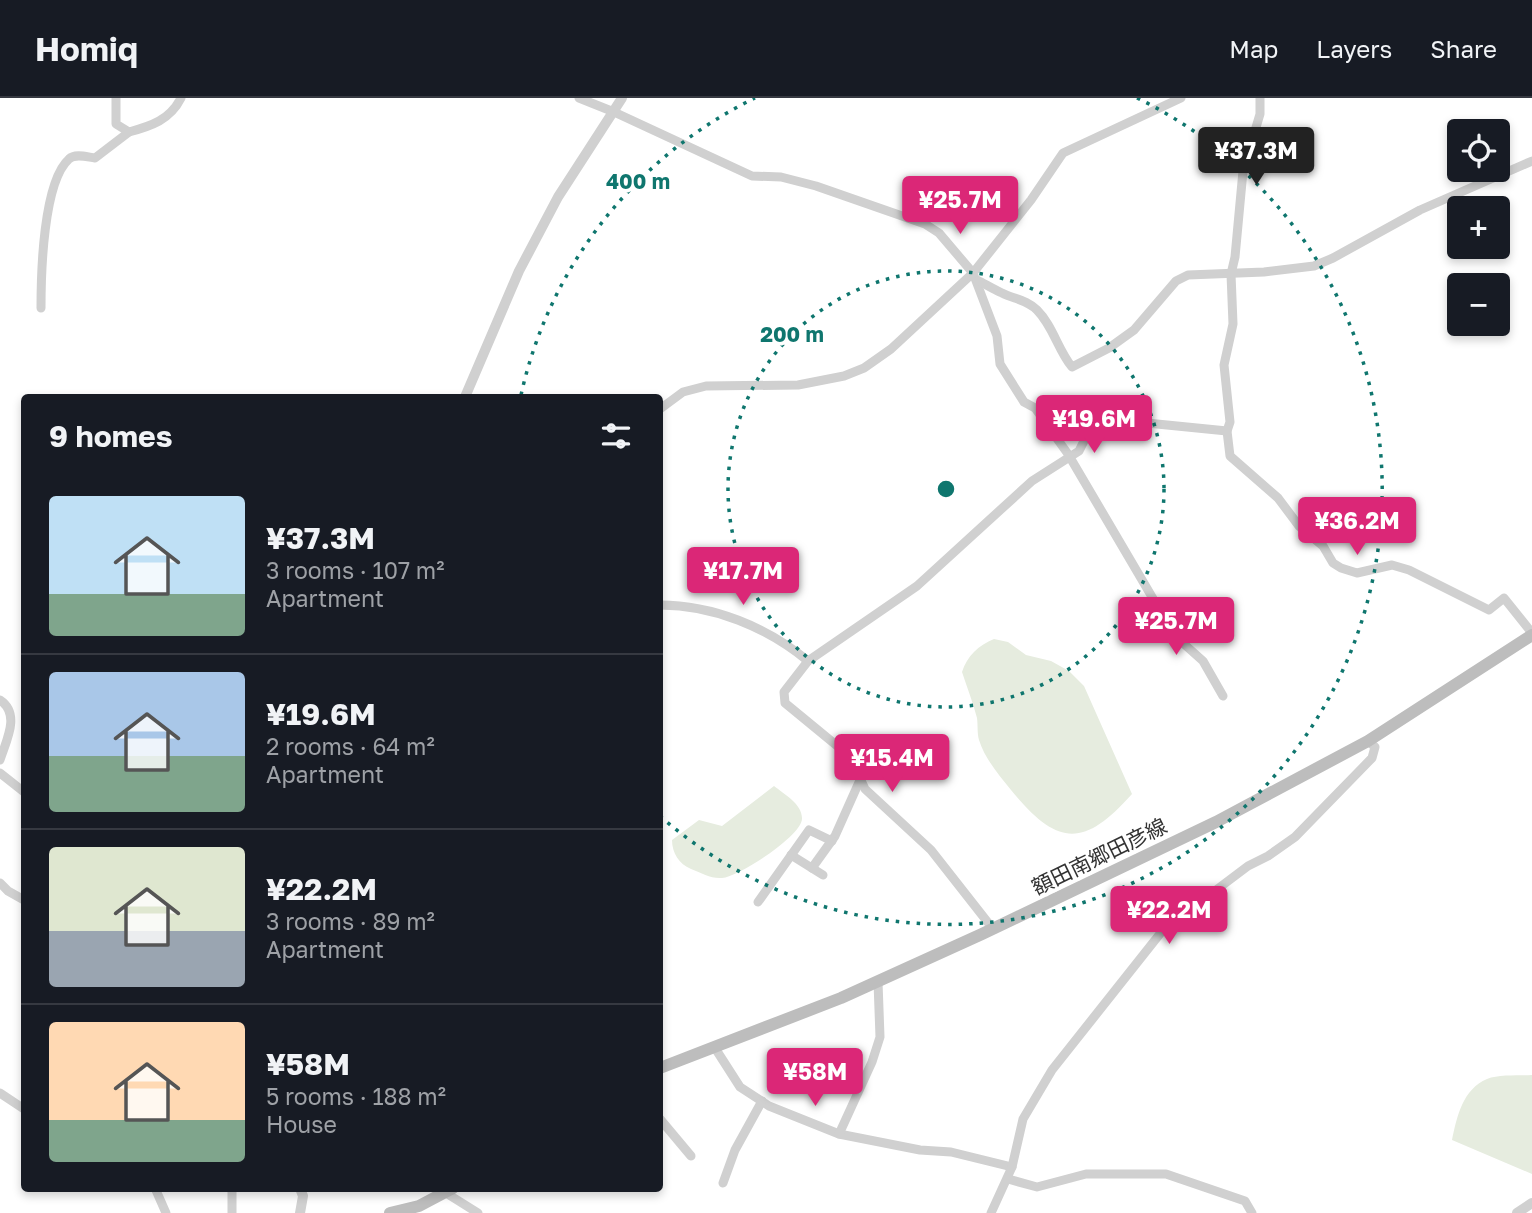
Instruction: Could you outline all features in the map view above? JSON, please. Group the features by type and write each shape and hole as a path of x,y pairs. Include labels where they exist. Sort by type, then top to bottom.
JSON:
{"main road":[{"name":"額田南郷田彦線","path":"663,1067 878,982 1216,822 1368,741 1532,634"},
{"path":"390,1213 419,1206 445,1192"}],"street":[{"path":"116,98 116,124 129,132"},
{"path":"41,308 47,208 57,175 70,158 95,158 129,132 152,126 177,107 181,98"},
{"path":"579,98 752,176 781,177 816,186 925,224 939,233 975,277 997,336 1000,364 1024,402 1035,408 1155,602 1184,644 1203,661 1223,695"},
{"path":"466,394 519,271 551,209 584,153 622,98"},
{"path":"663,408 683,391 706,386 798,385 844,376 864,368 891,349 975,277 1063,153 1181,98"},
{"path":"1260,98 1260,114 1243,171 1231,274 1233,324 1224,365 1230,422 1227,431 1230,456 1278,498 1299,526 1323,546 1333,563 1357,573 1392,565 1489,610 1504,598 1532,634"},
{"path":"975,277 1003,294 1023,300 1037,310 1053,332 1072,367 1109,348 1134,330 1176,281 1188,275 1288,270 1314,265 1333,258 1420,210 1532,162"},
{"path":"993,929 931,850 865,789 847,754 794,710 783,697 792,679 808,661 917,586 1032,481 1079,451 1093,423 1102,421 1227,431"},
{"path":"663,605 685,605 746,624 786,643 808,661"},
{"path":"0,700 8,707 12,721 0,760"},
{"path":"991,1213 1008,1179 1023,1119 1052,1070 1163,930 1248,866 1295,837 1372,758 1375,747 1368,741"},
{"path":"0,773 21,790"},
{"path":"812,868 832,841 860,780"},
{"path":"758,902 809,830 832,841"},
{"path":"791,855 822,875"},
{"path":"0,883 21,898"},
{"path":"839,1134 872,1062 880,1037 878,982"},
{"path":"715,1048 740,1087 762,1101 839,1134 920,1150 951,1152 1012,1167"},
{"path":"0,1093 21,1107"},
{"path":"723,1183 735,1150 762,1101"},
{"path":"663,1123 691,1156"},
{"path":"1008,1179 1037,1187 1086,1174 1166,1174 1245,1201 1252,1213"},
{"path":"157,1192 166,1213"},
{"path":"232,1192 232,1213"},
{"path":"300,1213 302,1192"},
{"path":"452,1192 478,1213"},
{"path":"1517,1213 1532,1203"}],"shaded area":[{"path":"994,639 1008,642 1026,655 1051,661 1069,671 1084,686 1132,794 1115,812 1084,832 1070,834 1042,822 1011,790 985,754 978,737 977,718 962,672 974,652"},
{"path":"774,786 796,804 802,818 792,834 769,854 731,876 722,878 714,878 687,867 677,858 672,840 699,820 722,826"},
{"path":"1532,1075 1532,1174 1452,1140 1462,1104 1472,1089 1497,1076"}]}
